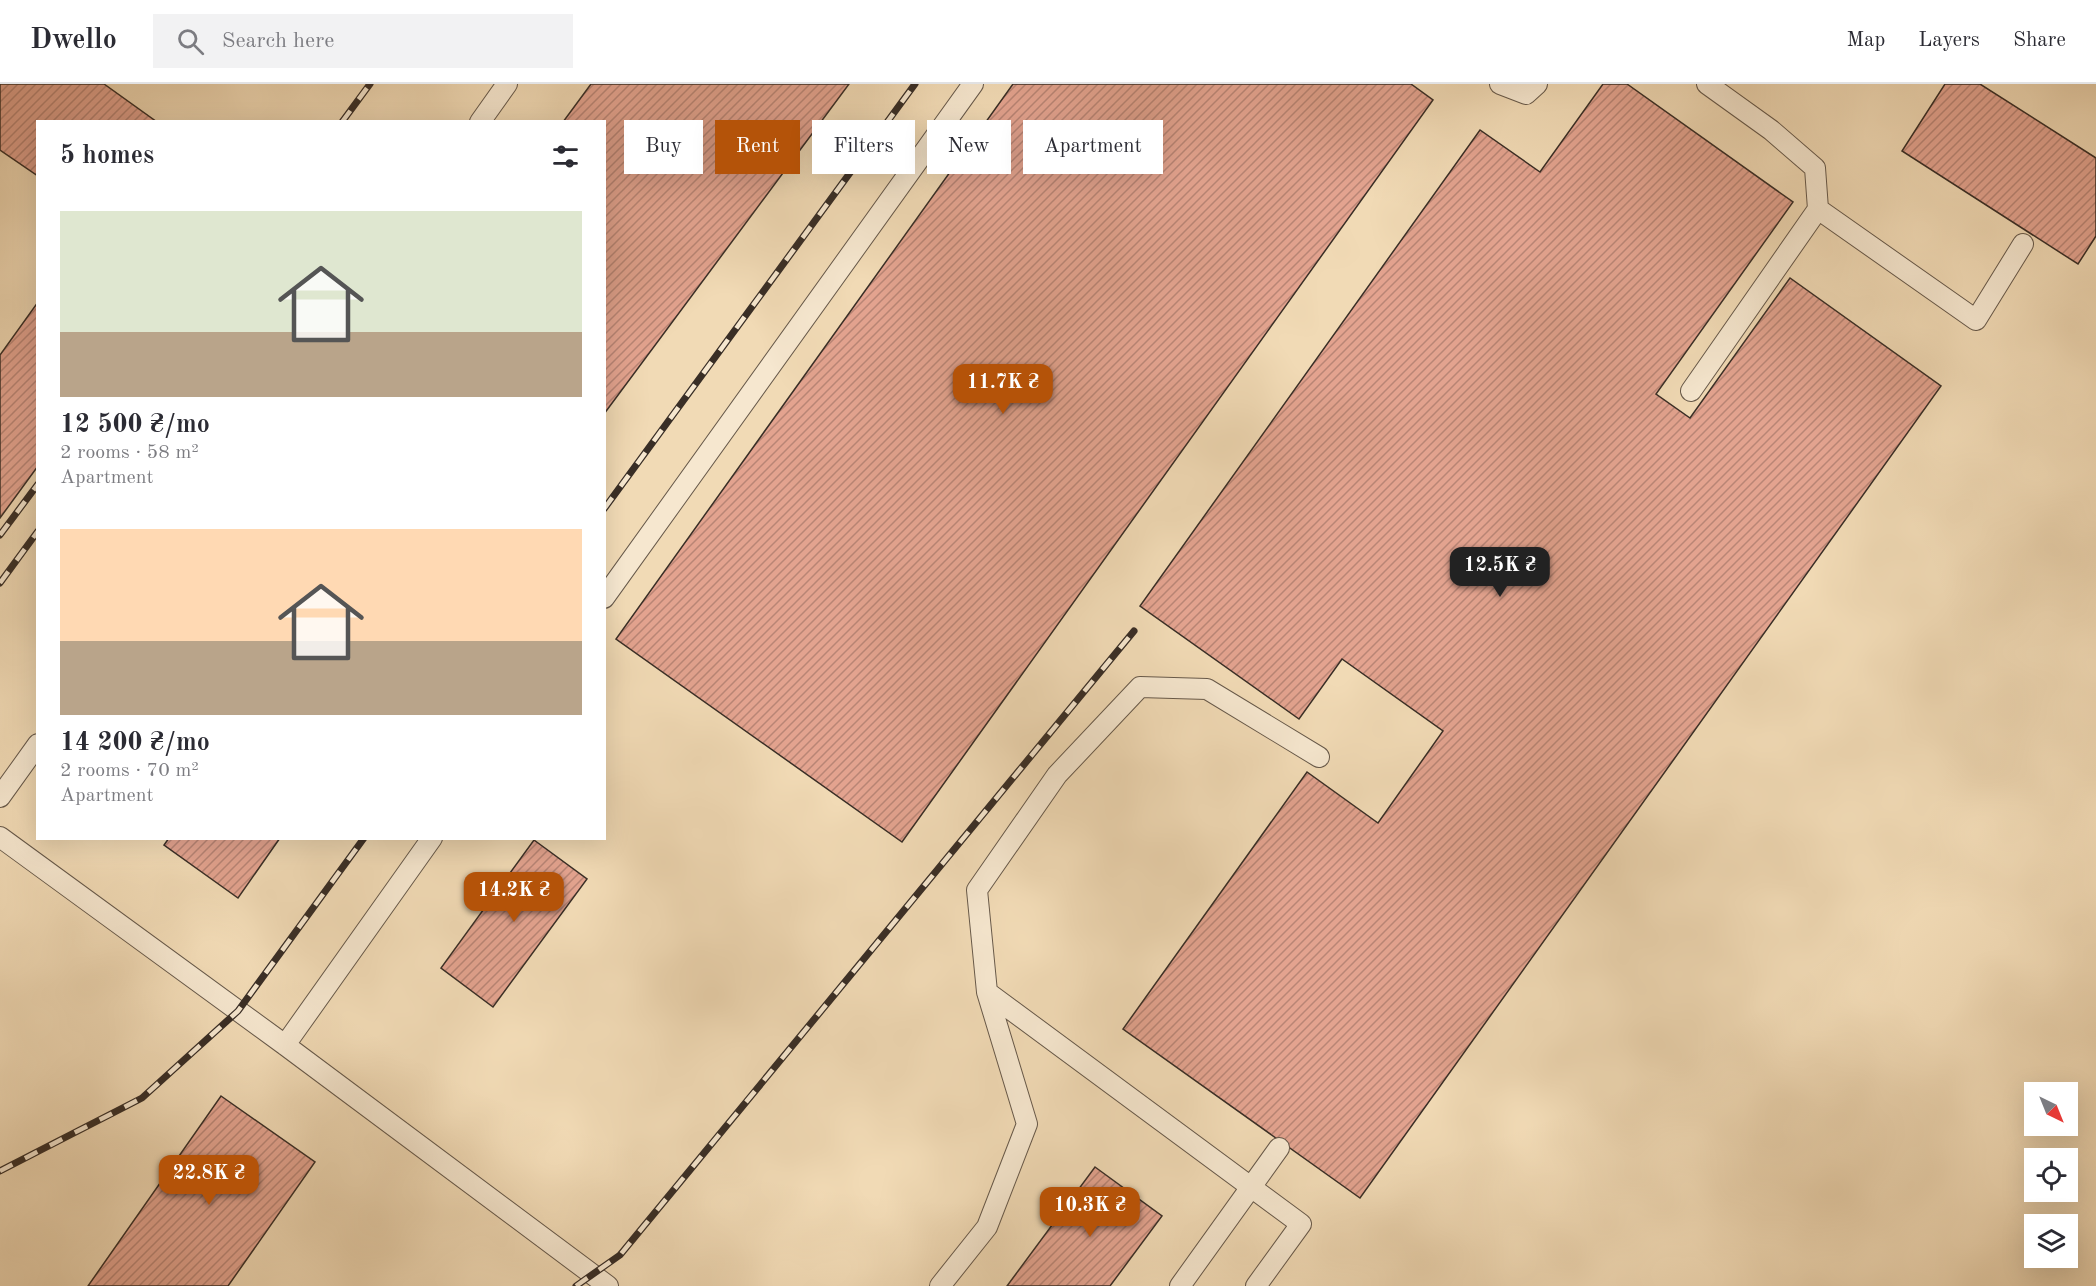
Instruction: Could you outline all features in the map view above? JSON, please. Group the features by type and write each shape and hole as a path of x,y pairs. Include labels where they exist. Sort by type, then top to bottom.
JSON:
{"lane":[{"path":"481,120 507,84"},
{"path":"606,595 973,84"},
{"path":"1500,84 1526,94 1537,84"},
{"path":"1691,391 1818,209 1815,168 1771,130 1707,84"},
{"path":"1818,209 1976,320 2023,244"},
{"path":"940,1286 987,1227 1026,1124 987,992 977,890 1057,775 1140,687 1207,689 1319,757"},
{"path":"0,796 36,747"},
{"path":"0,837 285,1045 608,1286"},
{"path":"285,1045 431,840"},
{"path":"987,992 1301,1224 1256,1286"},
{"path":"1180,1286 1279,1148"}],"building":[{"path":"0,84 104,84 154,120 36,120 36,175 0,150"},
{"path":"591,84 849,84 822,120 812,120 812,134 800,150 800,120 715,120 715,174 782,174 606,411 606,120 564,120"},
{"path":"1013,84 1411,84 1433,100 902,842 616,639 949,174 1011,174 1011,120 987,120"},
{"path":"1603,84 1627,84 1793,202 1656,394 1690,418 1790,278 1941,386 1360,1198 1123,1029 1307,772 1378,823 1443,731 1342,659 1299,719 1140,606 1480,130 1540,172"},
{"path":"1945,84 1980,84 2096,158 2096,236 2078,264 1902,151"},
{"path":"36,305 36,469 0,518 0,355"},
{"path":"168,840 279,840 238,898 164,845"},
{"path":"534,840 587,879 493,1007 441,968"},
{"path":"221,1096 315,1162 228,1286 88,1286"},
{"path":"1095,1167 1162,1216 1110,1286 1007,1286"}],"railway":[{"path":"343,120 370,84"},
{"path":"606,506 915,84"},
{"path":"0,535 36,487"},
{"path":"0,583 36,534"},
{"path":"576,1286 620,1255 1134,631"},
{"path":"0,1171 142,1098 238,1011 363,840"}]}
